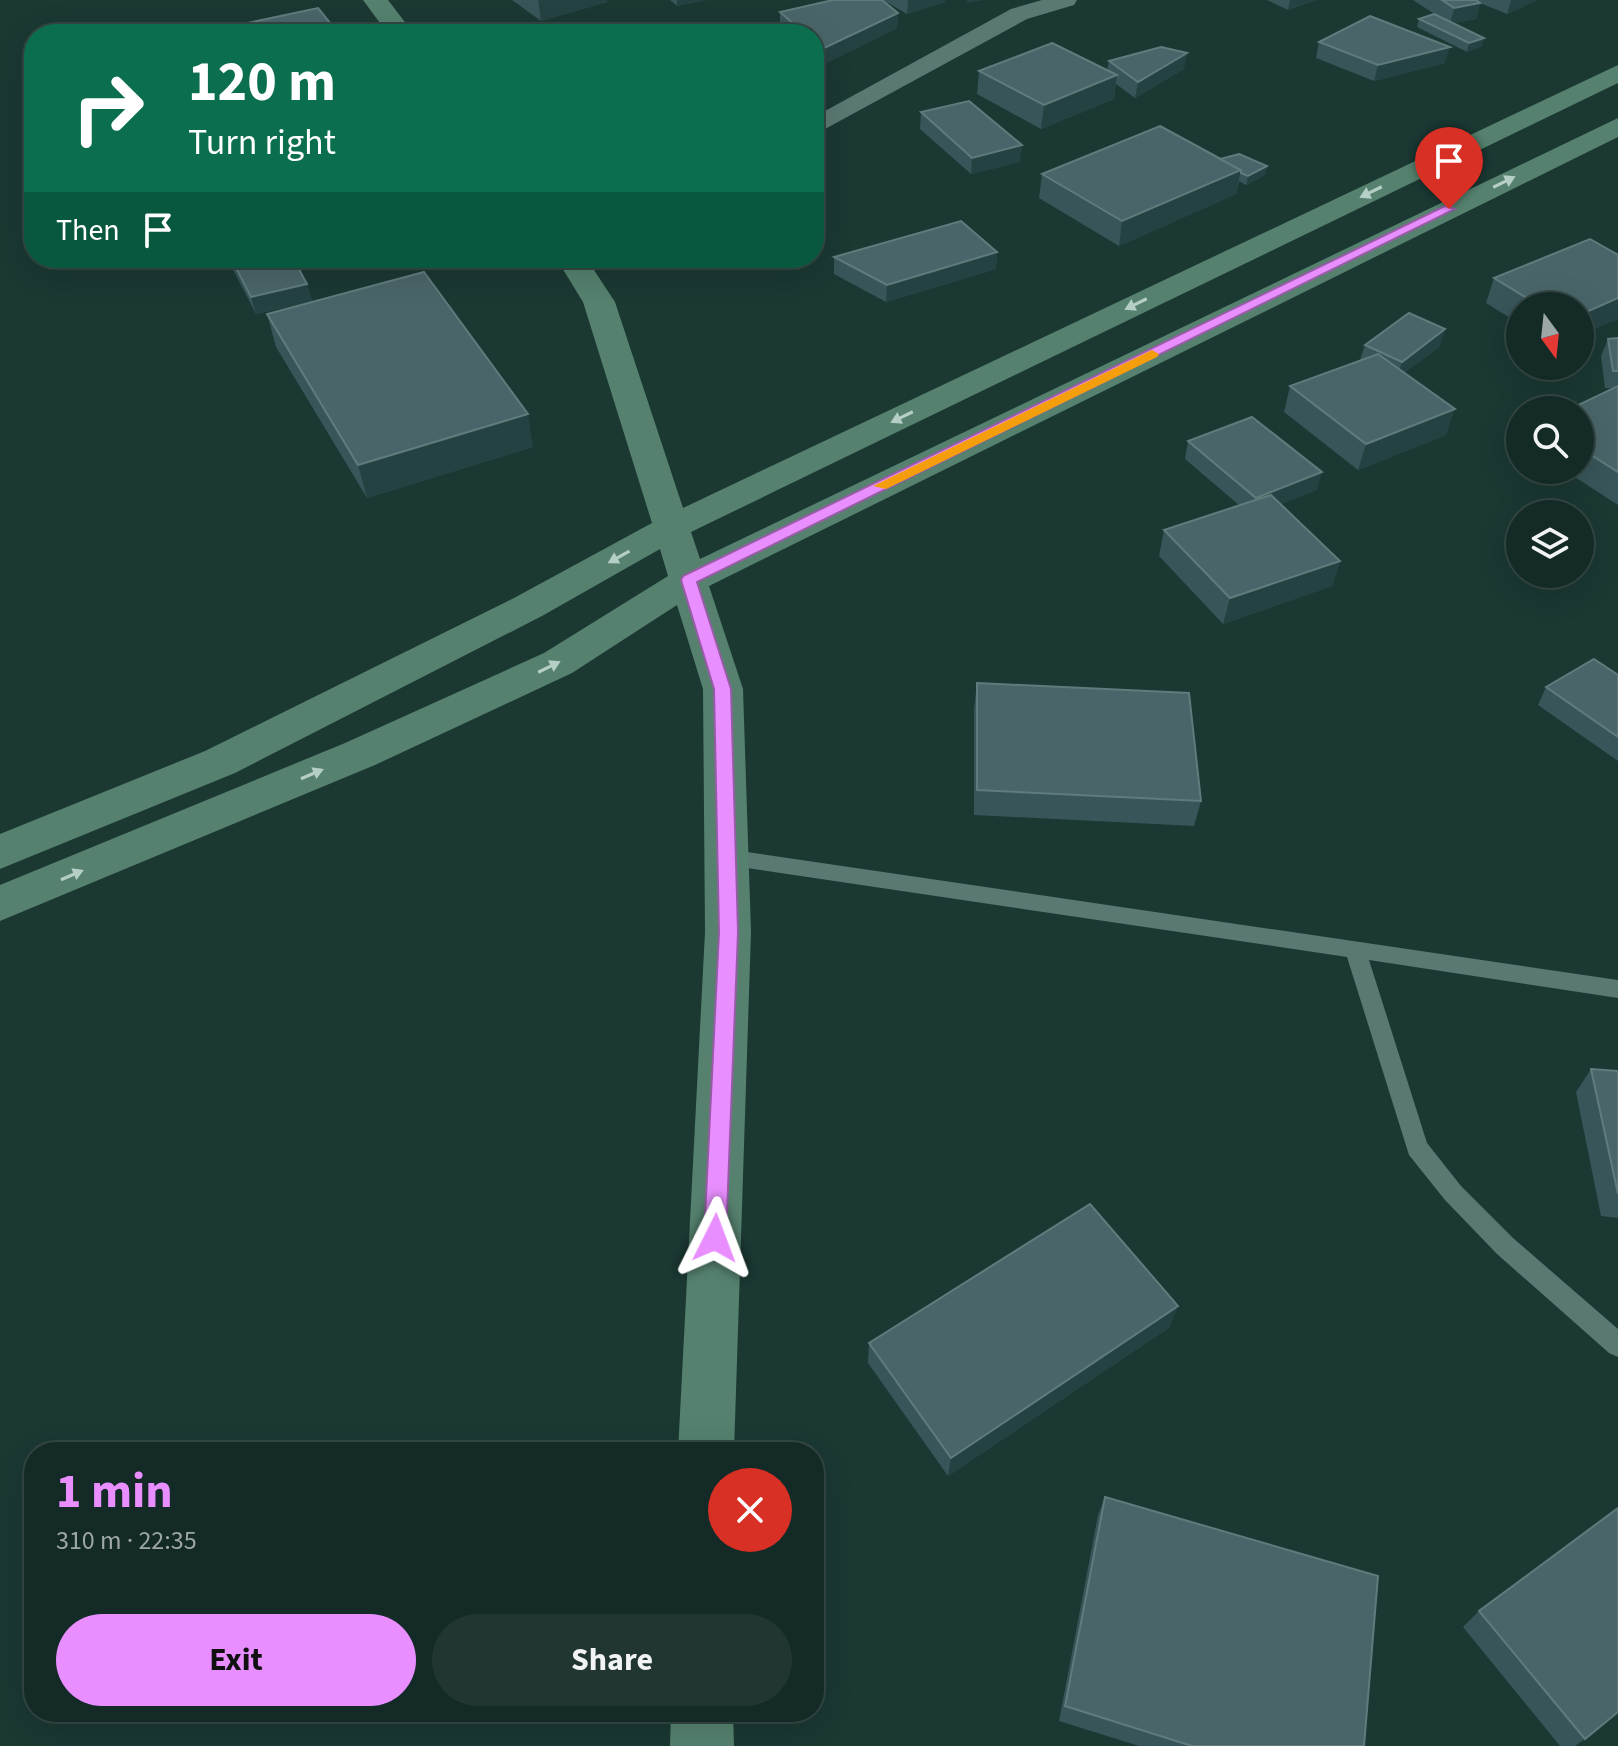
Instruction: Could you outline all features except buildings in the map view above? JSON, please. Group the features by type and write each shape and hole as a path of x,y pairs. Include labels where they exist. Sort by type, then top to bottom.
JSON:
{"main road":[{"path":"375,0 393,24"},
{"path":"0,852 220,762 528,607 672,527 1618,73"},
{"path":"0,904 360,754 544,670 689,580 1618,126"},
{"path":"578,268 599,302 723,689 728,932 706,1442"},
{"path":"702,1722 702,1746"}],"street":[{"path":"824,121 1019,14 1052,2"}],"lane":[{"path":"727,857 1618,989"},
{"path":"1355,950 1417,1148 1453,1193 1505,1246 1618,1345"}],"slow traffic":[{"path":"881,486 1152,354"}],"route":[{"path":"715,1238 728,932 723,689 689,580 1449,209"}]}
